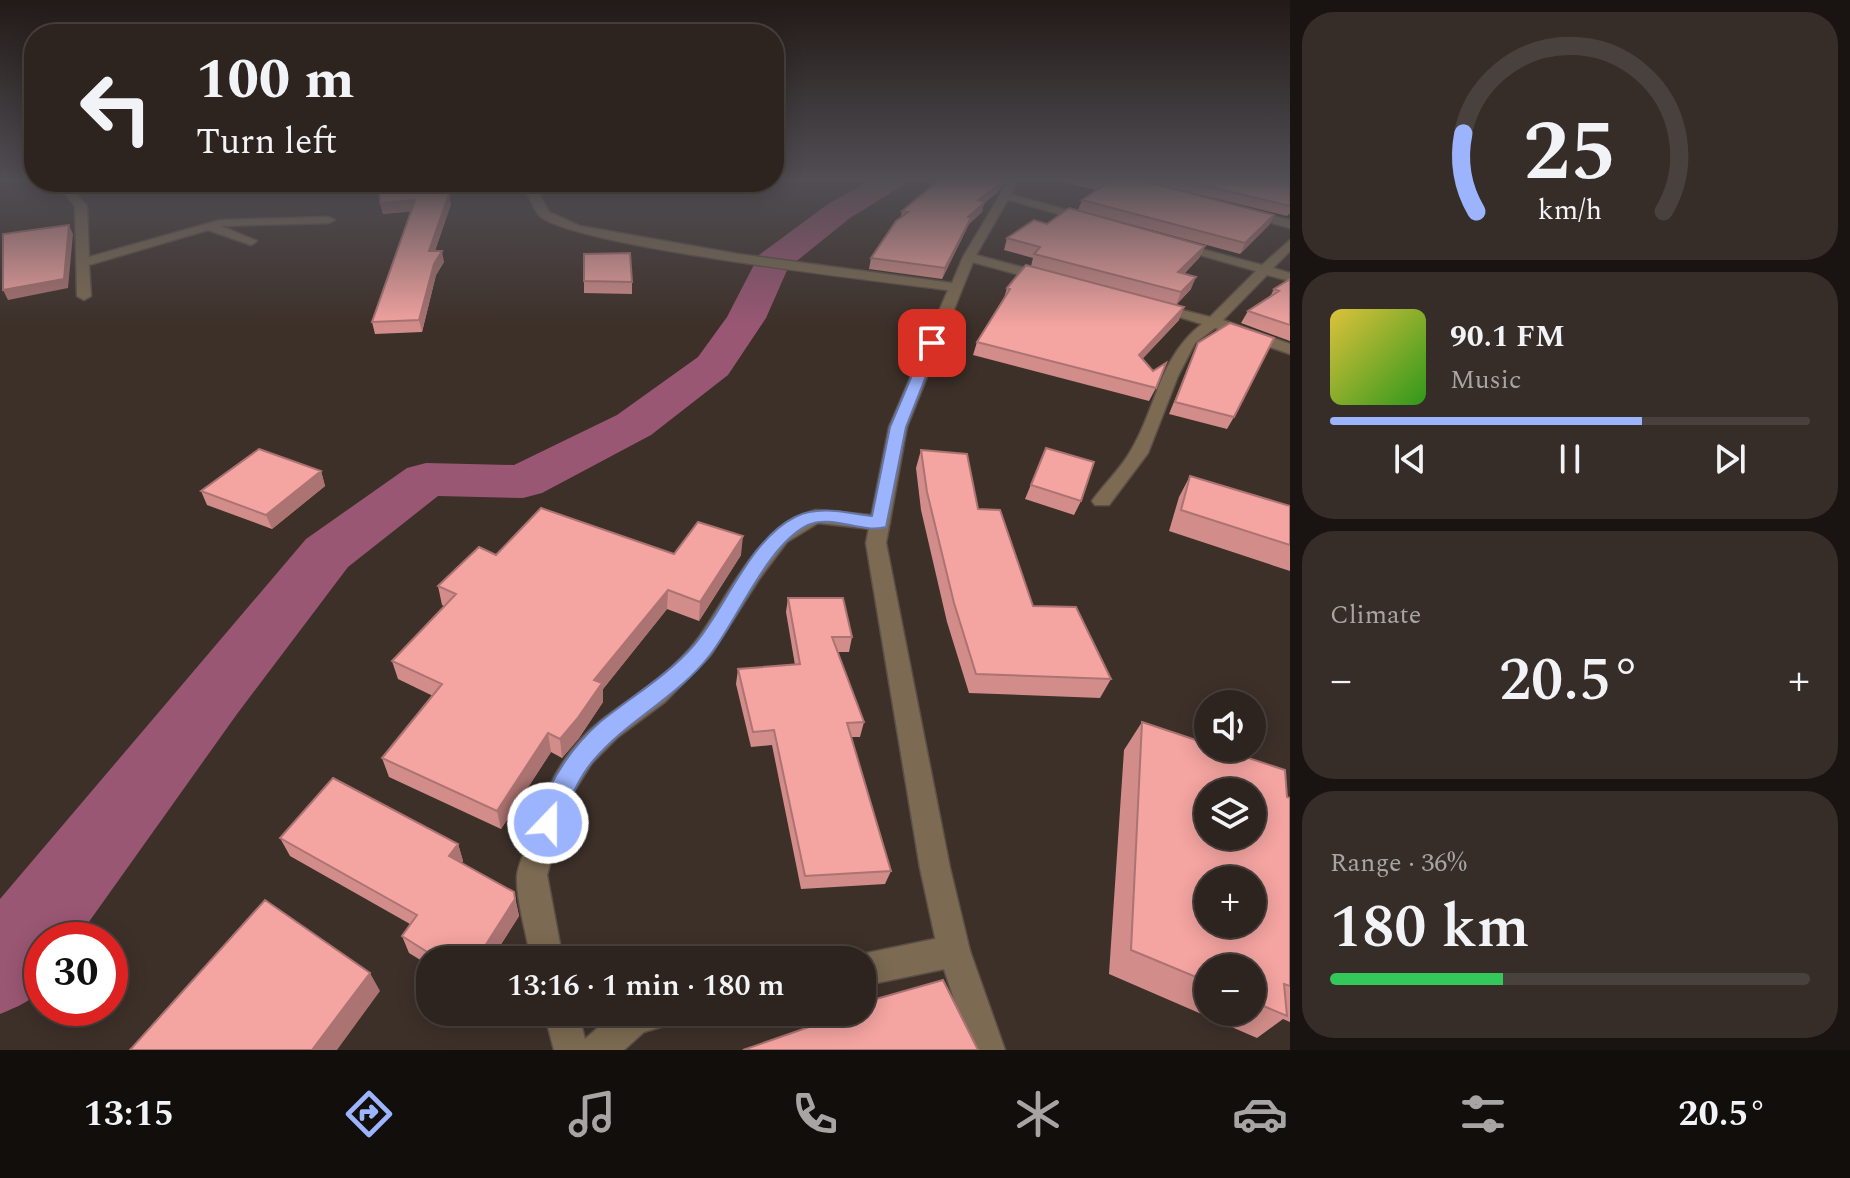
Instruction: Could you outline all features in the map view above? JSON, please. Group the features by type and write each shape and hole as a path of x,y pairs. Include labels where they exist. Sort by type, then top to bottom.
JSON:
{"street":[{"path":"81,229 84,296"},
{"path":"81,263 201,229"},
{"path":"214,229 251,241"},
{"path":"577,229 738,258 955,287"},
{"path":"986,229 955,287 898,427 876,543 935,868 954,951 988,1050"},
{"path":"1158,239 1290,277"},
{"path":"1102,501 1139,453 1170,376 1189,341 1213,322 1290,244"},
{"path":"969,257 1061,282"},
{"path":"1137,302 1213,322 1290,349"},
{"path":"545,946 532,875 556,797 583,755 609,729 656,695 702,650 752,573 780,537 800,522 816,516 880,523"},
{"path":"876,967 954,951"},
{"path":"565,1026 571,1050"},
{"path":"598,1050 626,1026"}],"building":[{"path":"69,229 64,279 3,290 3,234"},
{"path":"405,229 437,229 429,251 442,251 434,264 419,320 372,322"},
{"path":"891,229 965,229 945,268 871,258"},
{"path":"1020,229 1144,229 1205,246 1178,272 1196,277 1181,292 1034,254 1040,247 1007,238"},
{"path":"1192,229 1260,229 1245,243"},
{"path":"630,253 632,282 584,281 584,254"},
{"path":"1026,265 1184,307 1139,355 1153,371 1166,363 1156,388 977,342 1010,289 1007,288"},
{"path":"1290,279 1290,325 1248,311 1279,291 1274,289"},
{"path":"1230,323 1274,338 1234,417 1175,402 1198,343"},
{"path":"1046,448 1094,462 1081,501 1031,485"},
{"path":"259,449 321,471 266,515 201,491"},
{"path":"921,450 967,454 978,509 1000,510 1033,606 1076,607 1111,679 976,674 954,603 927,492"},
{"path":"1190,476 1290,506 1290,545 1181,510"},
{"path":"541,508 674,554 698,522 743,536 700,602 668,590 594,680 602,683 577,719 560,739 548,733 497,811 382,758 442,684 392,661 456,594 438,586 479,547 496,555"},
{"path":"788,598 843,598 852,637 832,637 864,722 847,723 891,871 805,876 774,730 753,732 738,669 800,664"},
{"path":"1142,722 1194,739 1194,762 1261,762 1285,770 1287,797 1290,798 1290,986 1284,984 1287,1016 1266,1007 1266,954 1194,954 1194,976 1131,950"},
{"path":"333,778 458,844 449,856 514,892 515,899 485,946 418,946 402,936 417,915 280,838"},
{"path":"265,900 370,973 312,1050 130,1050"},
{"path":"943,980 978,1050 743,1050 812,1026 876,1026 876,999"}],"waterway":[{"path":"0,969 213,694 327,553 426,479 523,482 634,425 713,366 746,318 772,263 816,229"}],"route":[{"path":"548,823 556,797 583,755 609,729 656,695 702,650 752,573 780,537 800,522 816,516 880,523 898,427 932,343"}]}
